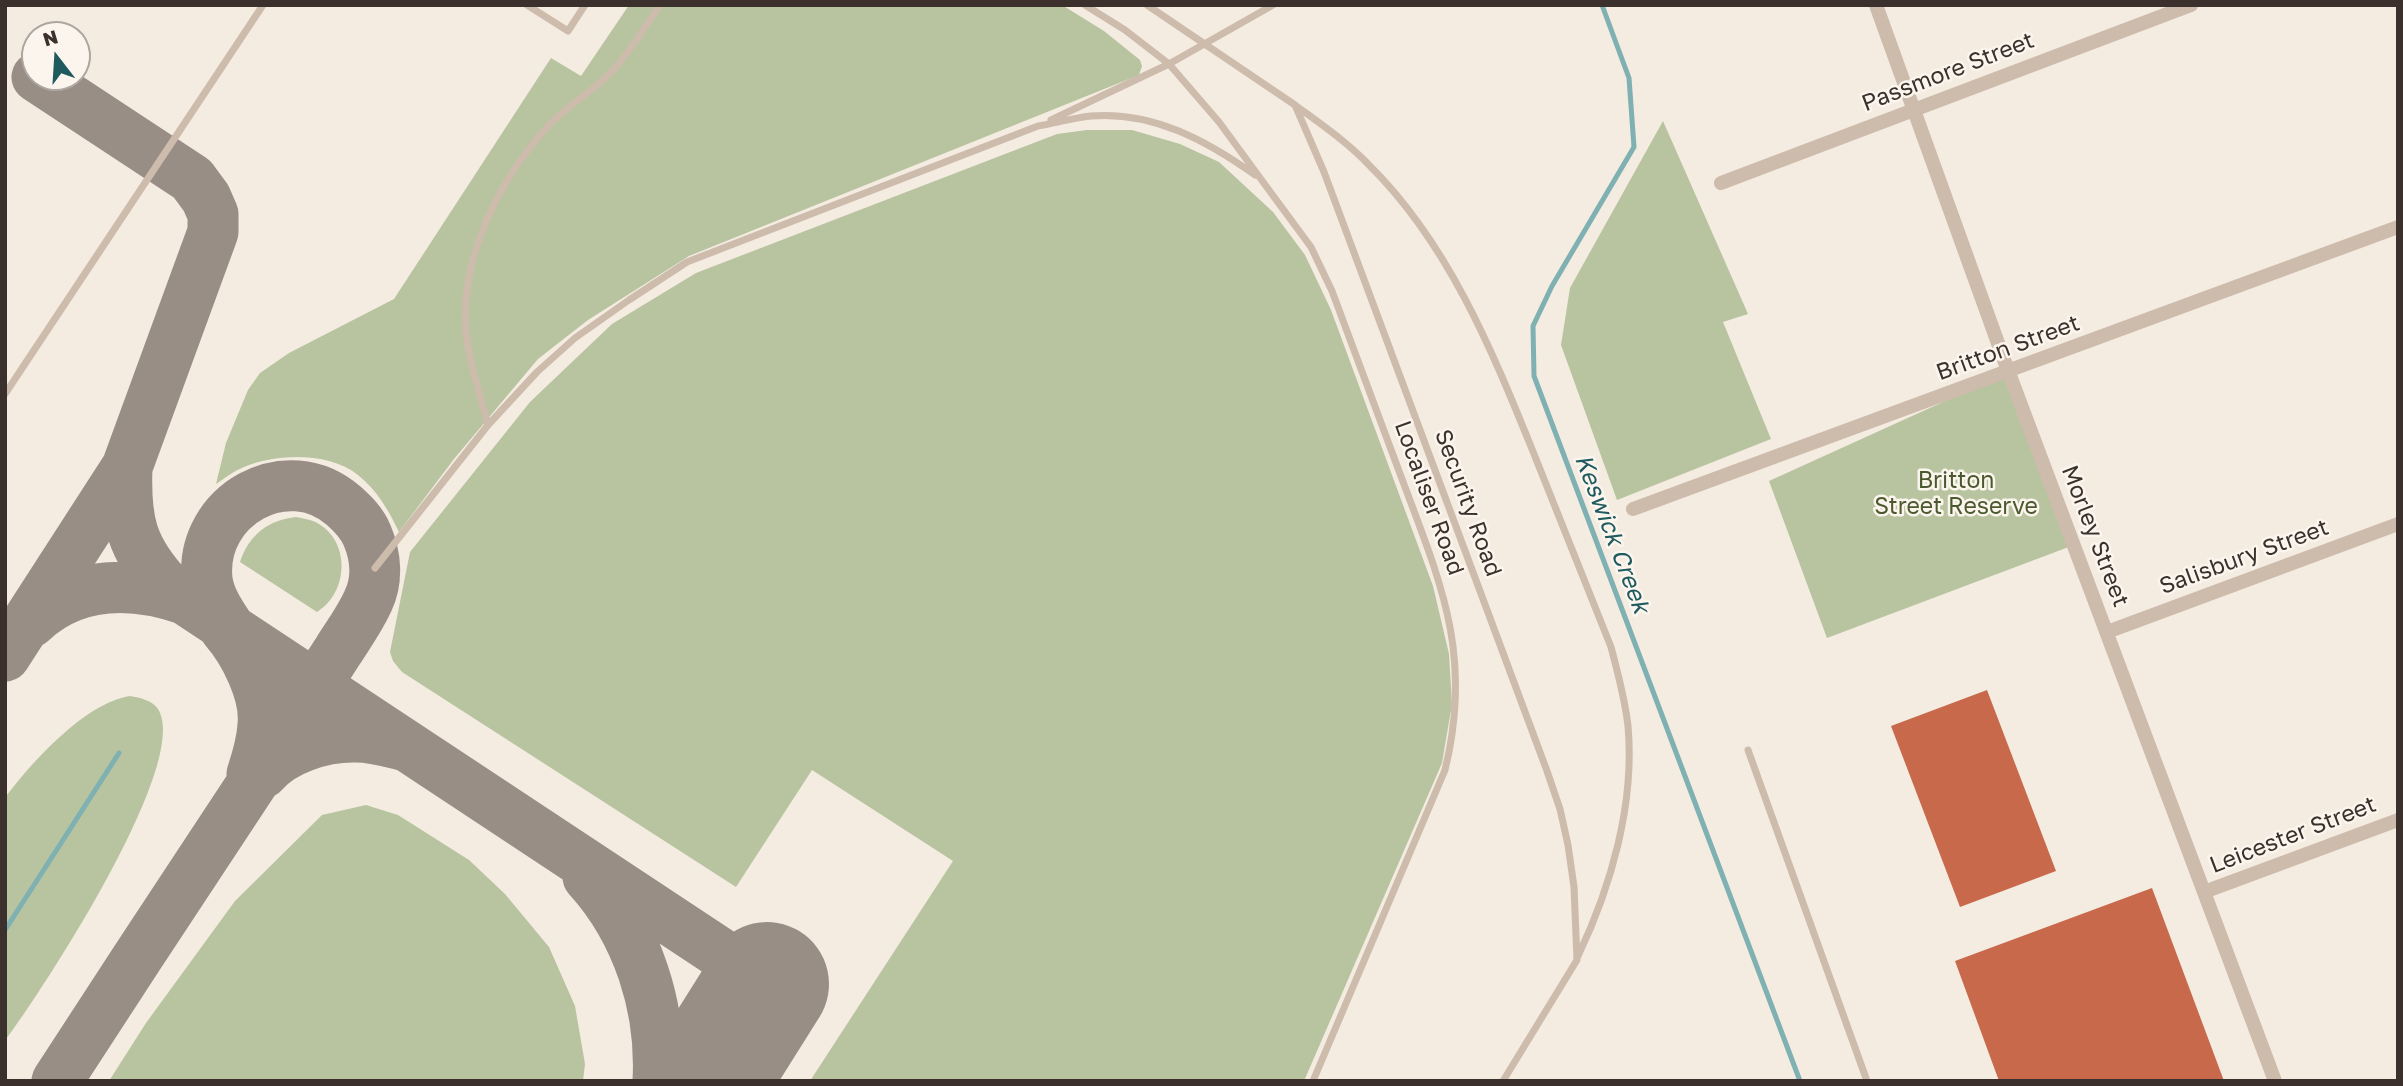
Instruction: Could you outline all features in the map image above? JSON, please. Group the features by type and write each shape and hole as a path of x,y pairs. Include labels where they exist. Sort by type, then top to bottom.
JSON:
{"street":[{"name":"Morley Street","path":"1876,5 2009,372 2275,1081"},
{"name":"Passmore Street","path":"1721,183 2191,5"},
{"name":"Britton Street","path":"1633,509 2398,227"},
{"name":"Salisbury Street","path":"2107,632 2398,524"},
{"name":"Leicester Street","path":"2204,892 2398,820"}],"lane":[{"path":"5,394 263,5"},
{"path":"527,5 568,31 585,5"},
{"path":"488,425 470,356 466,320 468,281 483,228 516,168 533,144 551,123 615,69 660,5"},
{"name":"Localiser Road","path":"1085,5 1125,30 1169,64 1219,122 1311,247 1332,291 1437,572 1451,620 1457,703 1453,738 1445,770 1313,1081"},
{"path":"1146,5 1329,130 1370,166 1416,221 1455,280 1488,342 1611,647 1622,685 1629,758 1623,814 1613,860 1597,915 1577,960 1503,1081"},
{"path":"375,568 488,425 537,372 575,338 687,262 1038,126 1169,64 1273,5"},
{"name":"Security Road","path":"1295,105 1324,172 1560,809 1574,887 1577,960"},
{"path":"1038,126 1089,116 1138,118 1200,139 1261,180"},
{"path":"1748,750 1867,1081"}],"green space":[{"path":"629,5 1062,5 1104,31 1140,60 1142,66 1139,75 689,256 588,320 538,359 454,459 399,532 371,487 346,467 333,462 302,457 272,459 240,469 216,484 226,443 248,390 260,373 289,353 394,299 551,58 581,76"},
{"path":"1663,121 1748,314 1723,322 1771,439 1617,500 1561,345 1570,288"},
{"path":"1087,130 1132,130 1180,144 1219,162 1273,212 1305,255 1331,310 1433,586 1449,654 1452,704 1442,763 1304,1081 810,1081 953,861 812,770 736,887 402,672 390,652 410,552 530,402 612,324 696,273 1057,134"},
{"name":"Britton Street Reserve","path":"2009,372 2074,545 1827,638 1769,481"},
{"path":"296,517 313,521 325,529 340,552 342,565 336,592 317,612 240,562 249,544 261,530 268,525"},
{"path":"130,696 149,701 158,709 163,737 154,777 108,877 49,976 5,1041 5,798 45,752 78,722 113,701"},
{"path":"366,805 398,815 469,860 505,894 549,947 575,1006 585,1064 583,1081 109,1081 146,1023 235,901 322,815"}],"building":[{"path":"1987,690 2056,871 1960,907 1891,726"},
{"path":"2152,888 2224,1081 1999,1081 1955,961"}],"waterway":[{"name":"Keswick Creek","path":"1602,5 1629,78 1634,147 1552,286 1533,326 1534,376 1800,1081"},
{"path":"5,930 119,753"}],"taxiway":[{"path":"5,656 127,467 213,232 213,214 206,198 192,179 58,91"},
{"path":"127,467 127,503 133,533 146,560 168,588 767,984"},
{"path":"57,1081 365,608 371,593 375,568 370,543 357,519 344,506 321,492 298,486 274,488 252,496 232,510 217,529 209,553 207,579 212,598 229,627"},
{"path":"31,622 48,608 67,598 105,588 146,590 187,600"},
{"path":"225,629 247,661 261,700 262,731 252,774"},
{"path":"263,773 292,751 329,739 365,737 402,745"},
{"path":"588,877 621,922 643,972 656,1026 658,1081"}],"runway":[{"path":"706,1081 767,984"}]}
